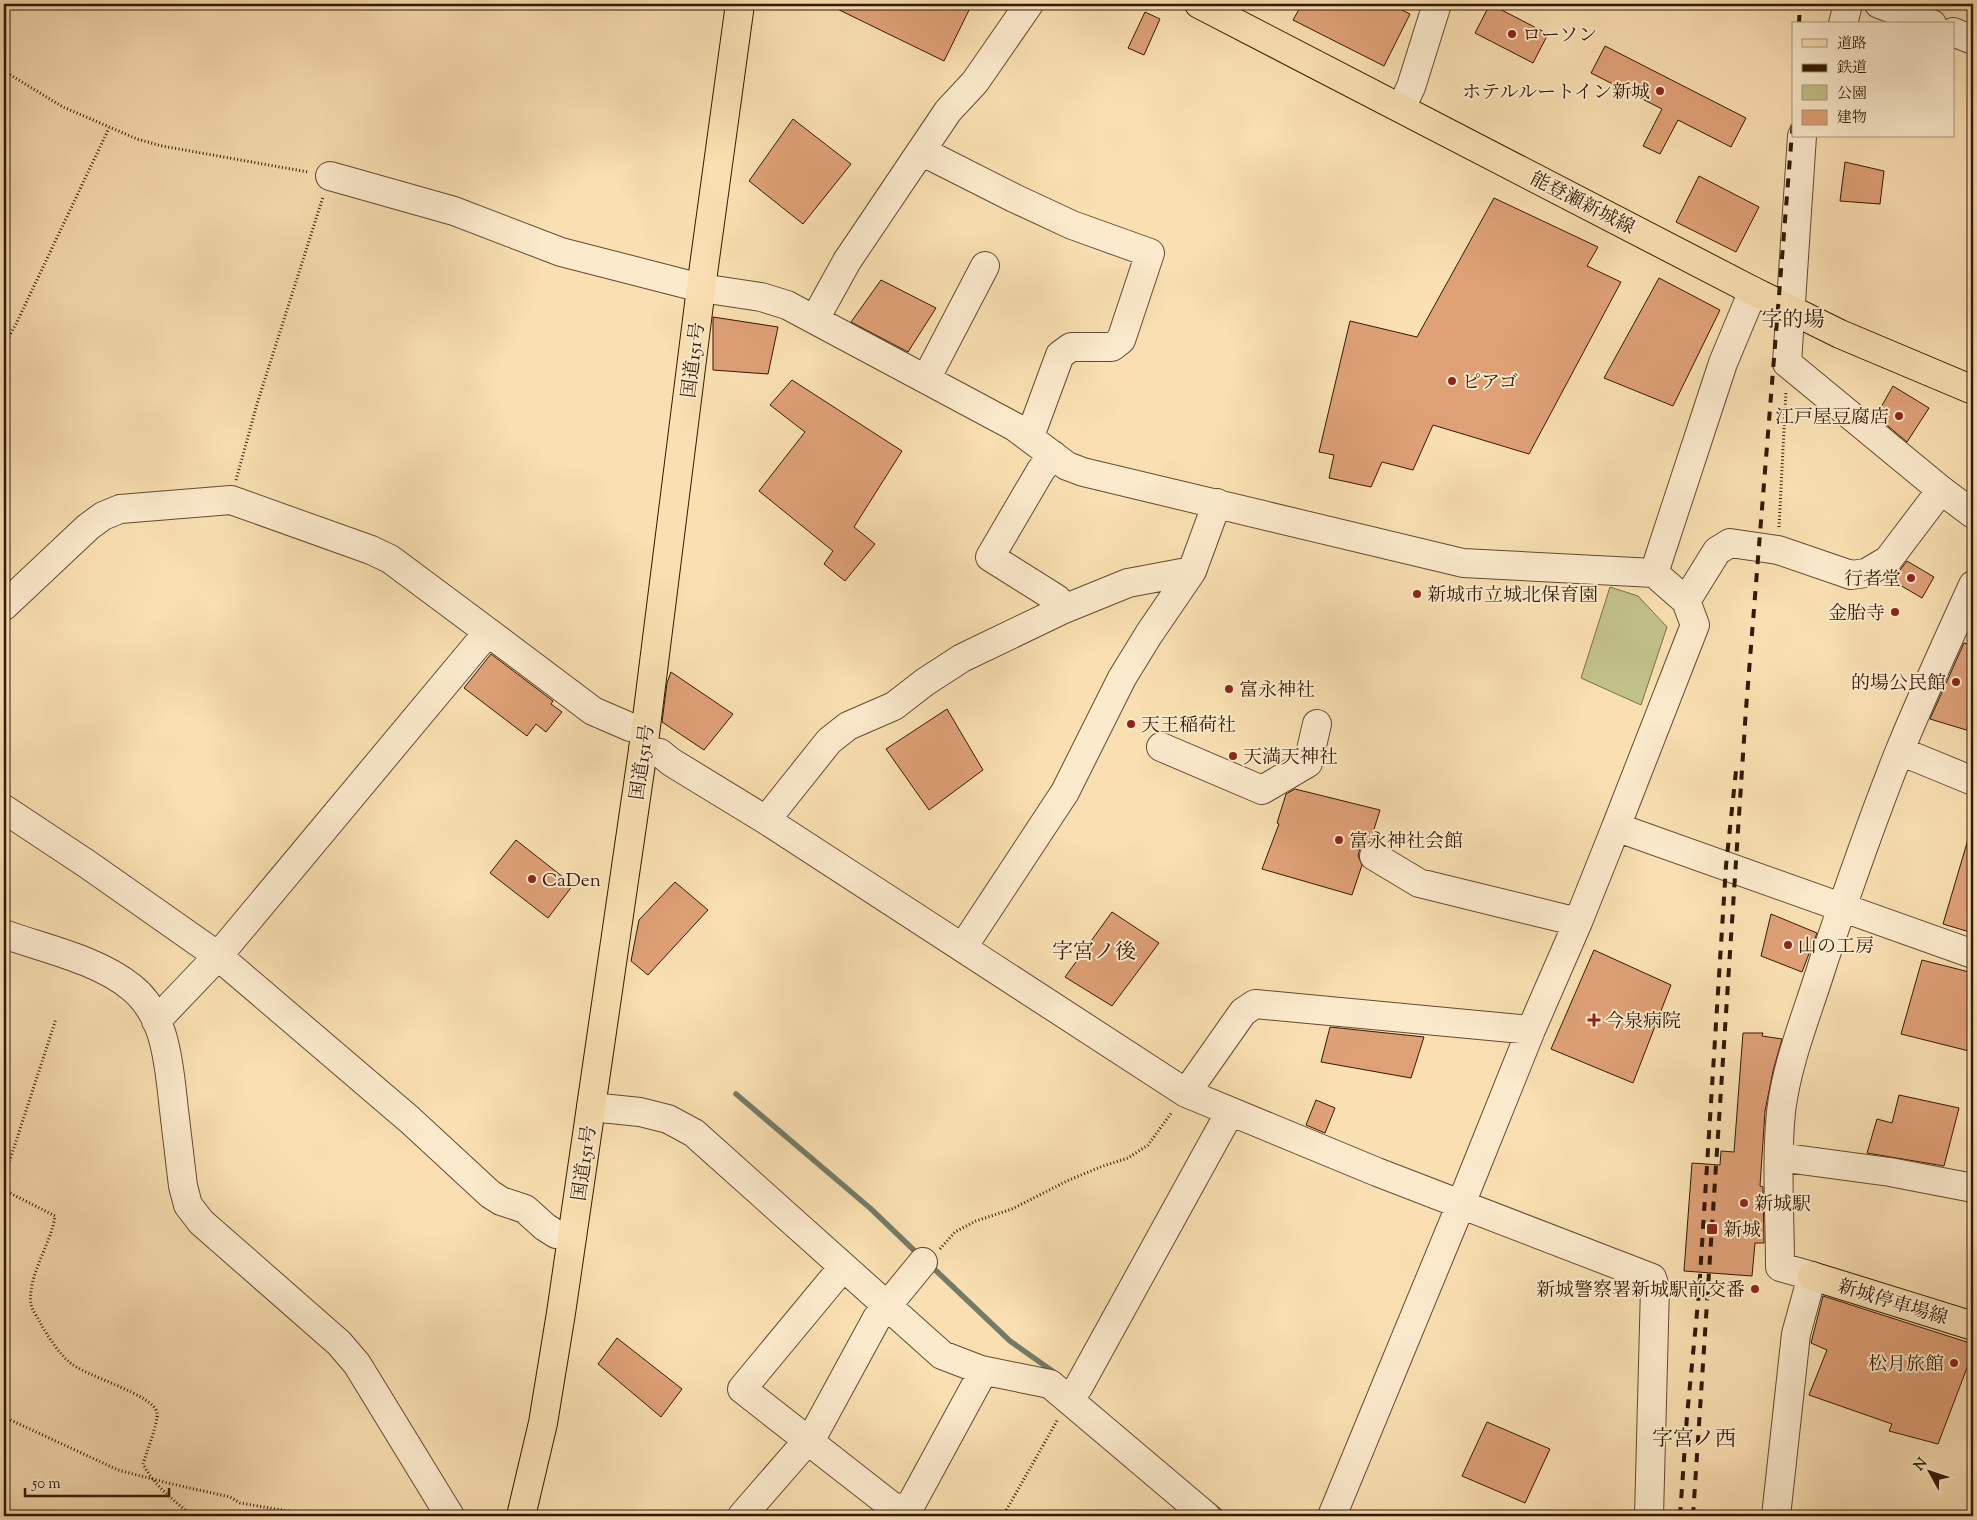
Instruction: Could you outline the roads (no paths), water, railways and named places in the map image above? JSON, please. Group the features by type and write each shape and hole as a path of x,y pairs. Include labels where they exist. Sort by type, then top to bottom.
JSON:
{"main road":[{"name":"国道151号","path":"521,1516 543,1423 591,1107 644,739 701,288 740,4"},
{"name":"能登瀬新城線","path":"1199,4 1791,310 1840,334 1973,390"},
{"name":"新城停車場線","path":"1812,1276 1973,1326"}],"street":[{"path":"815,319 847,261 948,111 975,82 1029,4"},
{"path":"1401,108 1411,87 1436,4"},
{"path":"1844,22 1848,4"},
{"path":"1889,5 1927,22"},
{"path":"1954,32 1973,40"},
{"path":"1802,138 1787,363 1941,490 1973,514"},
{"path":"921,151 1072,225 1150,253 1121,340 1112,347 1071,347 1060,355 1033,428 1027,436"},
{"path":"330,176 454,211 561,252 701,288 760,297 787,305 1015,427 1067,466 1083,472 1463,563 1654,573 1686,601 1695,625 1578,922 1531,1030 1332,1516"},
{"path":"926,379 985,266"},
{"path":"1654,573 1723,363 1753,291"},
{"path":"1053,455 1041,470 990,557 1057,599 1064,609"},
{"path":"1686,601 1717,551 1730,543 1778,550 1851,575 1866,572 1888,560 1941,490"},
{"path":"4,606 88,527 103,516 120,510 231,500 344,540 390,559 593,711 630,727 671,762 766,820 1186,1093 1377,1172 1652,1278 1656,1287 1650,1516"},
{"path":"963,947 1065,792 1122,678 1148,634 1192,571 1217,503"},
{"path":"766,820 829,741 848,726 894,706 925,682 962,658 1064,609 1128,583 1192,571"},
{"path":"1776,1516 1796,1334 1812,1276 1780,1267 1779,1157 1781,1112 1795,1051 1841,908 1900,751 1929,681 1973,585"},
{"path":"156,1021 218,956 488,632"},
{"path":"1160,747 1262,790 1308,762 1317,724"},
{"path":"1900,751 1973,781"},
{"path":"4,809 87,864 218,956 410,1120 490,1194 502,1201 525,1209 556,1234 572,1236"},
{"path":"1616,827 1973,954"},
{"path":"1374,856 1419,883 1578,922"},
{"path":"4,934 45,949 69,955 108,972 131,987 143,1000 163,1037 169,1064 183,1186 188,1205 201,1222 339,1343 357,1364 450,1516"},
{"path":"1186,1093 1243,1012 1256,1004 1531,1030"},
{"path":"591,1107 659,1116 694,1133 942,1355 981,1370 1050,1384 1075,1393 1206,1516"},
{"path":"1075,1393 1230,1112"},
{"path":"1779,1157 1890,1172 1973,1188"},
{"path":"742,1516 815,1432 877,1318 930,1257"},
{"path":"843,1267 742,1389 893,1507 909,1508 978,1381 981,1370"}],"waterway":[{"path":"736,1094 870,1208 920,1256"},
{"path":"929,1264 1010,1341 1058,1375"},
{"path":"1212,1505 1226,1516"}],"railway":[{"path":"1799,22 1800,4"},
{"path":"1693,1516 1746,709 1792,133"},
{"path":"1680,1516 1699,1292 1726,866 1736,771"}],"place":[{"name":"ローソン","path":"1512,34"},
{"name":"ホテルルートイン新城","path":"1660,91"},
{"name":"ピアゴ","path":"1452,381"},
{"name":"江戸屋豆腐店","path":"1899,416"},
{"name":"行者堂","path":"1911,578"},
{"name":"新城市立城北保育園","path":"1417,594"},
{"name":"金胎寺","path":"1895,612"},
{"name":"的場公民館","path":"1956,682"},
{"name":"富永神社","path":"1229,689"},
{"name":"天王稲荷社","path":"1131,724"},
{"name":"天満天神社","path":"1233,756"},
{"name":"富永神社会館","path":"1339,840"},
{"name":"CaDen","path":"532,879"},
{"name":"山の工房","path":"1788,945"},
{"name":"今泉病院","path":"1594,1020"},
{"name":"新城駅","path":"1744,1203"},
{"name":"新城","path":"1712,1229"},
{"name":"新城警察署新城駅前交番","path":"1755,1289"},
{"name":"松月旅館","path":"1954,1363"}],"district":[{"name":"字的場","path":"1793,319"},
{"name":"字宮ノ後","path":"1094,951"},
{"name":"字宮ノ西","path":"1694,1438"}]}
